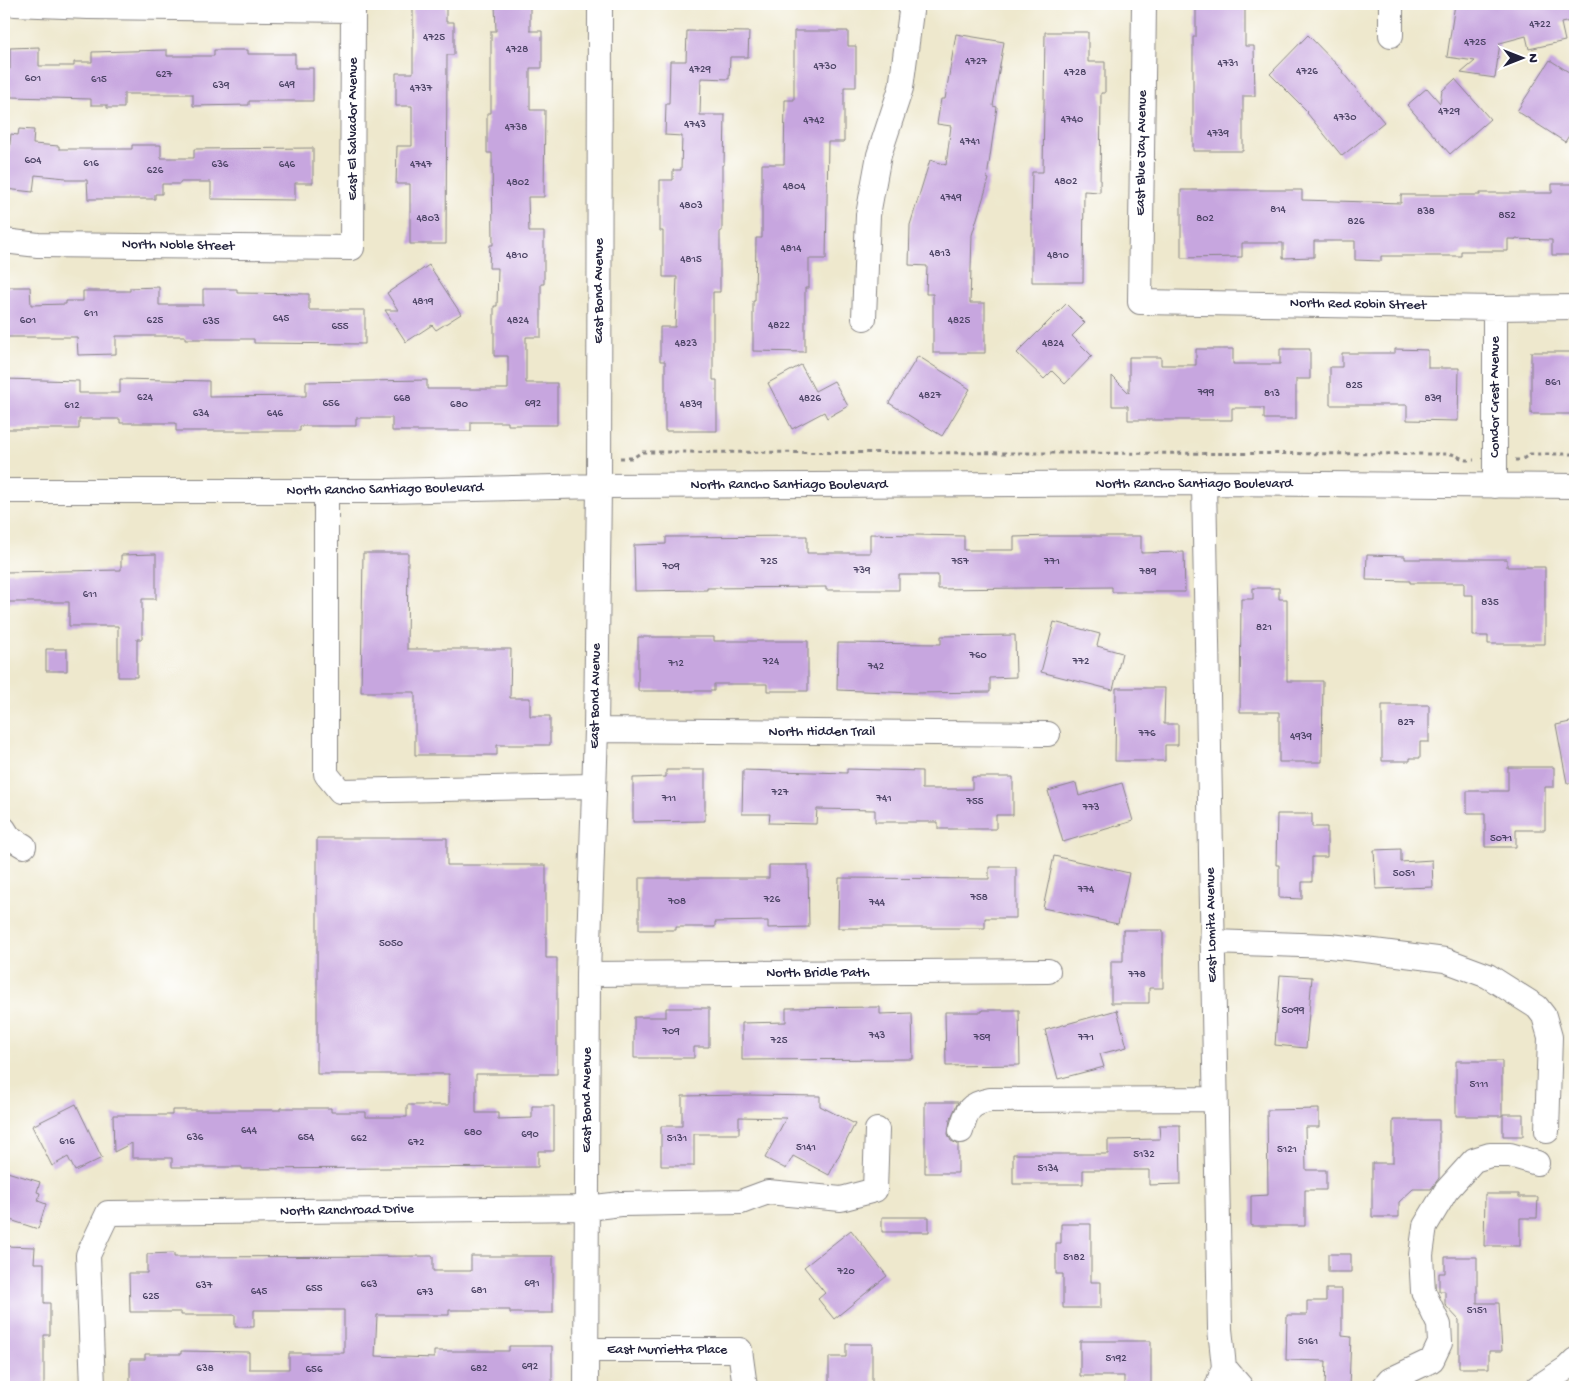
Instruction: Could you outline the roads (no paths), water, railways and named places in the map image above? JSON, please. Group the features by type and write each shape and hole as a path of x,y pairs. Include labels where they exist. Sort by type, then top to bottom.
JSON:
{"street":[{"path":"15,4 88,5"},
{"name":"East Bond Avenue","path":"586,1387 588,974 596,730 599,486 600,4"},
{"path":"864,318 868,215 879,155 901,88 912,4"},
{"name":"East Blue Jay Avenue","path":"1140,302 1144,4"},
{"path":"1391,4 1391,35"},
{"name":"East El Salvador Avenue","path":"88,5 353,10 352,248"},
{"name":"North Noble Street","path":"4,241 38,245 352,248"},
{"name":"North Red Robin Street","path":"1140,302 1495,308 1575,307"},
{"name":"Condor Crest Avenue","path":"1495,308 1495,486"},
{"name":"North Rancho Santiago Boulevard","path":"4,491 326,491 599,486 1204,483 1575,486"},
{"name":"East Lomita Avenue","path":"1204,483 1220,1377"},
{"path":"326,491 326,774 340,791 594,786"},
{"name":"North Hidden Trail","path":"596,730 1048,734"},
{"path":"4,829 9,837 24,846"},
{"path":"1212,942 1330,946 1374,951 1445,960 1488,976 1537,1007 1544,1016 1550,1038 1547,1131"},
{"name":"North Bridle Path","path":"588,974 1048,971"},
{"path":"961,1131 966,1114 971,1107 978,1102 990,1100 1215,1100"},
{"name":"North Ranchroad Drive","path":"93,1387 88,1255 108,1213 587,1208 621,1204 741,1202 768,1192 840,1199 875,1190 877,1130"},
{"path":"1384,1387 1390,1380 1432,1360 1440,1343 1439,1326 1423,1291 1421,1255 1425,1226 1446,1190 1474,1160 1490,1154 1510,1155 1537,1163"},
{"name":"East Murrietta Place","path":"587,1350 740,1350 745,1387"},
{"path":"1538,1387 1567,1368 1575,1360"},
{"path":"1220,1377 1240,1387"}]}
